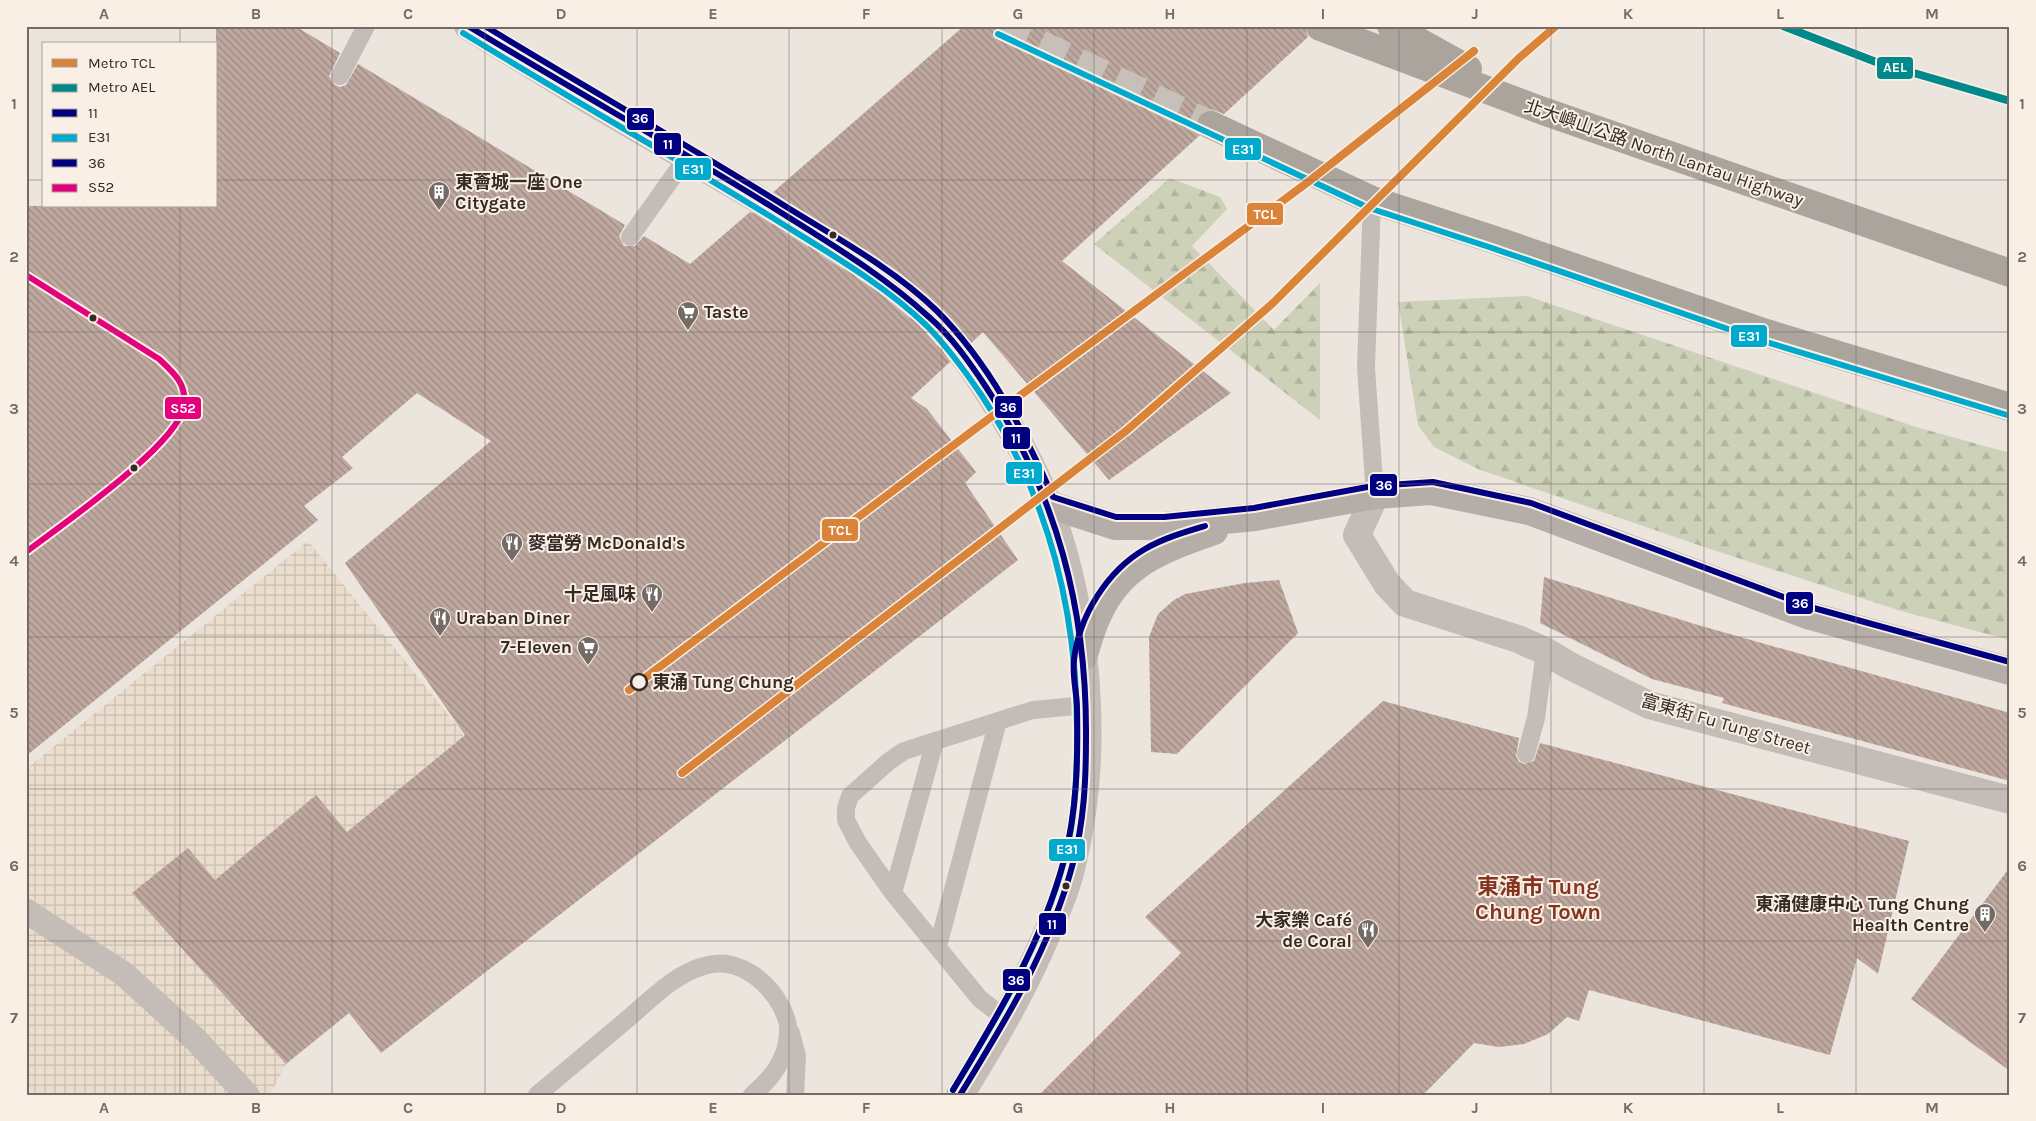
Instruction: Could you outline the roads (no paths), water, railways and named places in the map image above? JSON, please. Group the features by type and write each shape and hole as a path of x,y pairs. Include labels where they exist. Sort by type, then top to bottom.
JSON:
{"highway":[{"path":"1391,26 1543,111"},
{"name":"北大嶼山公路 North Lantau Highway","path":"1320,27 1543,111 2010,273"},
{"path":"1211,125 1372,200 1766,333 2010,407"}],"main road":[{"path":"1047,504 1115,526 1164,526 1255,517 1375,496 1431,491 1529,511 1807,615 2010,671"},
{"path":"1083,657 1097,616 1116,585 1134,567 1169,548 1255,517"}],"street":[{"path":"468,26 756,198"},
{"path":"960,1095 1006,1019 1035,961 1062,898 1073,861 1082,812 1086,766 1086,706 1083,657 1066,561 1047,504 1024,452 996,401 967,360"},
{"name":"富東街 Fu Tung Street","path":"1375,496 1357,535 1387,584 1405,602 1518,639 1545,650 1570,666 1650,706 2010,800"},
{"path":"26,911 124,974 195,1039 248,1095"}],"lane":[{"path":"340,76 366,26"},
{"path":"630,237 687,157"},
{"path":"1372,200 1366,368 1375,496"},
{"path":"1526,754 1536,718 1545,650"},
{"path":"1006,1019 980,998 893,893 851,833 846,820 846,808 850,796 888,762 904,752 1033,710 1086,706"},
{"path":"938,946 998,720"},
{"path":"893,893 936,741"},
{"path":"536,1095 674,981 702,966 716,963 728,964 745,970 762,980 775,996 788,1025 797,1056 795,1095"},
{"path":"752,1095 770,1078 783,1058 787,1042 788,1025"}],"tunnel":[{"path":"1002,26 1211,125"},
{"path":"756,198 884,279 933,320 967,360"}],"metro line":[{"name":"TCL","path":"682,773 1126,431 1273,303 1519,58 1556,26"},
{"name":"AEL","path":"1783,26 1876,62 2010,101"},
{"name":"TCL","path":"629,690 975,429 1308,182 1474,51"}],"place":[{"name":"東薈城一座 One Citygate","path":"439,211"},
{"name":"Taste","path":"688,331"},
{"name":"麥當勞 McDonald's","path":"512,562"},
{"name":"十足風味","path":"652,613"},
{"name":"Uraban Diner","path":"440,637"},
{"name":"7-Eleven","path":"588,666"},
{"name":"東涌 Tung Chung","path":"639,682"},
{"name":"東涌健康中心 Tung Chung Health Centre","path":"1985,933"},
{"name":"大家樂 Café de Coral","path":"1368,949"}],"district":[{"name":"東涌市 Tung Chung Town","path":"1538,898"}]}
